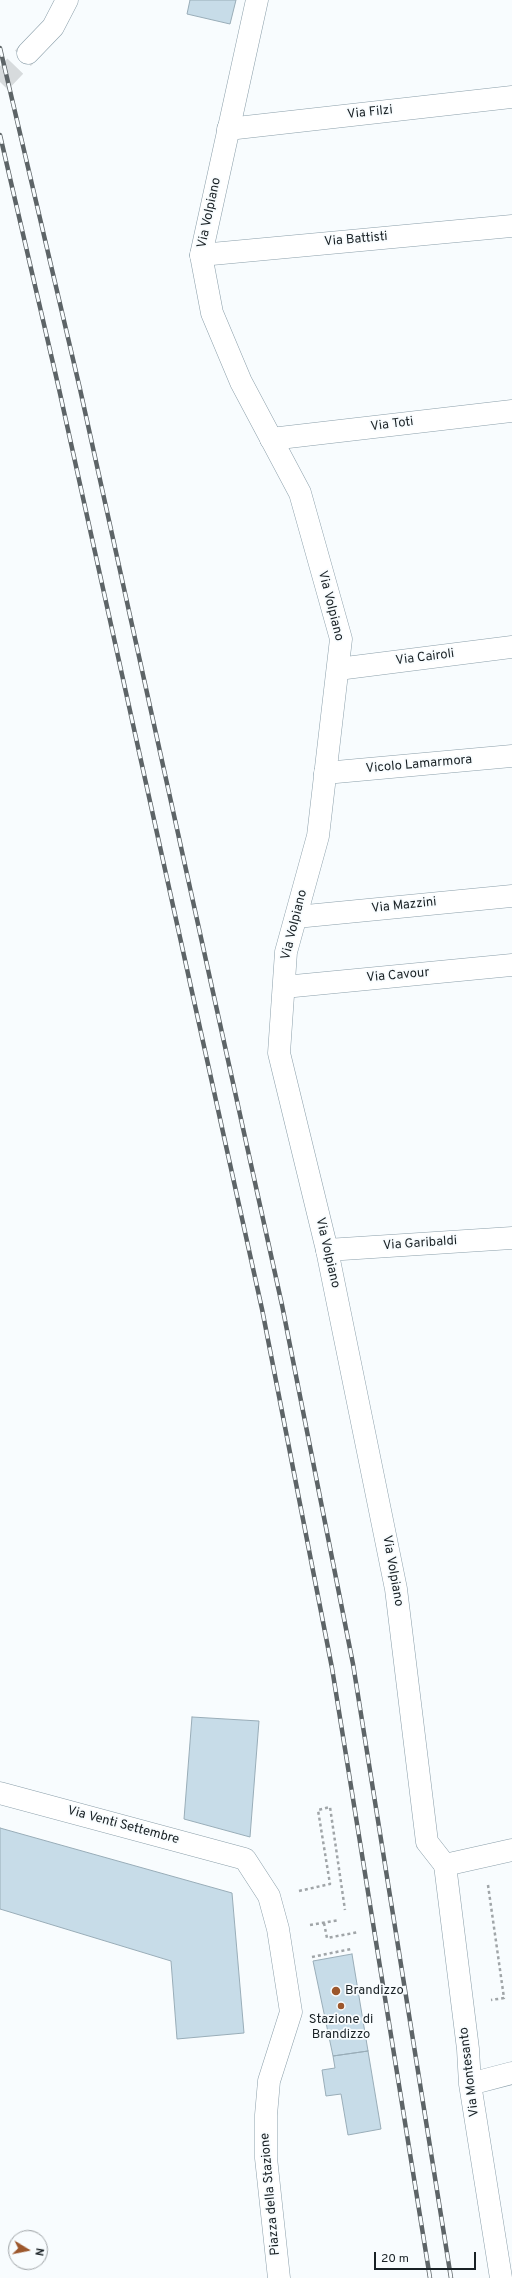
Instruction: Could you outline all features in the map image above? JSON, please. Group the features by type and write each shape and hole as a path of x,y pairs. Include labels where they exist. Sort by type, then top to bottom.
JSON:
{"street":[{"path":"28,53 53,26 67,0"},
{"name":"Via Volpiano","path":"257,0 201,254 212,313 241,382 300,493 341,640 318,836 286,952 279,1053 327,1250 396,1589 427,1842 445,1865"},
{"name":"Via Filzi","path":"228,129 512,97"},
{"name":"Via Battisti","path":"201,254 512,226"},
{"name":"Via Toti","path":"271,439 512,410"},
{"name":"Via Cairoli","path":"338,669 512,647"},
{"name":"Vicolo Lamarmora","path":"326,774 512,756"},
{"name":"Via Mazzini","path":"296,917 512,896"},
{"name":"Via Cavour","path":"284,987 512,965"},
{"name":"Via Garibaldi","path":"327,1250 512,1238"},
{"name":"Via Venti Settembre","path":"0,1793 245,1859"},
{"path":"445,1865 512,1850"},
{"name":"Piazza della Stazione","path":"245,1859 269,1896 278,1929 291,2012 269,2081 266,2115 266,2158 279,2278"},
{"name":"Via Montesanto","path":"445,1865 468,2049 470,2084 501,2278"},
{"path":"470,2084 512,2073"}],"path":[{"path":"292,1892 330,1884 318,1810 330,1806 345,1910"},
{"path":"484,1857 504,1998 491,2000 490,1992"},
{"path":"310,1925 338,1920"},
{"path":"324,1922 327,1938 360,1932"},
{"path":"304,1958 351,1949"}],"building":[{"path":"190,0 236,0 230,24 187,14"},
{"path":"192,1717 259,1721 250,1837 184,1819"},
{"path":"0,1828 232,1893 244,2033 177,2039 171,1961 0,1909"},
{"name":"Stazione di Brandizzo","path":"352,1954 368,2051 333,2056 313,1961"},
{"path":"368,2051 381,2129 348,2135 341,2094 326,2096 322,2070 335,2068 333,2056"}],"tunnel":[{"path":"0,82 28,53"}],"railway":[{"path":"0,48 80,389 282,1305 353,1664 451,2278"},
{"path":"0,135 59,389 262,1309 332,1668 430,2278"}],"place":[{"name":"Brandizzo","path":"336,1991"},
{"name":"Stazione di Brandizzo","path":"341,2006"}]}
